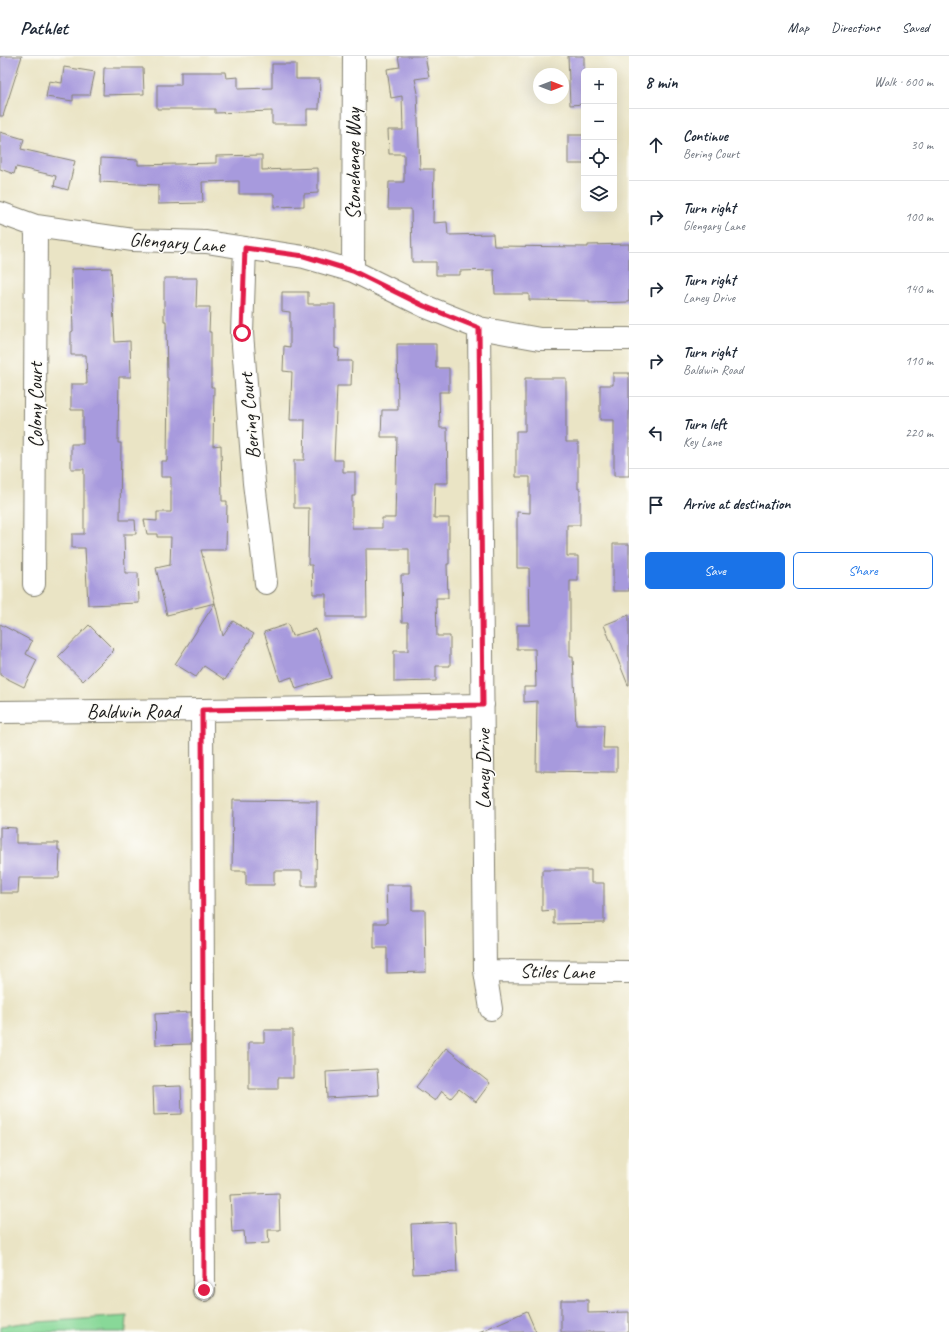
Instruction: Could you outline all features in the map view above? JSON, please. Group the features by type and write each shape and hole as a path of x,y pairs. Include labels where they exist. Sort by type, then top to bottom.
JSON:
{"street":[{"name":"Stonehenge Way","path":"353,271 354,56"},
{"name":"Glengary Lane","path":"0,213 36,226 133,240 206,242 304,256 353,271 424,306 479,328 540,339 629,339"},
{"name":"Colony Court","path":"34,584 36,226"},
{"name":"Bering Court","path":"245,248 242,333 254,483 266,583"},
{"name":"Laney Drive","path":"479,328 485,971 491,1009"},
{"name":"Baldwin Road","path":"0,712 483,705"},
{"path":"202,710 204,1290"},
{"name":"Stiles Lane","path":"485,971 629,972"}],"green space":[{"path":"127,1316 126,1332 0,1332 0,1326 23,1323"}],"building":[{"path":"0,56 22,56 3,116 0,116"},
{"path":"398,56 425,56 429,77 415,79 418,93 420,169 434,169 433,223 447,222 448,235 493,234 494,246 588,247 588,245 629,244 629,302 589,303 589,301 529,300 529,294 495,294 494,270 460,271 460,275 436,275 436,262 412,262 411,209 388,209 389,182 404,182 404,154 389,154 388,130 403,130 402,96 391,98 387,69 400,67"},
{"path":"568,56 584,56 584,68 581,68 581,104 570,105"},
{"path":"272,64 296,64 296,79 320,79 319,109 307,109 307,124 272,124 272,111 215,113 215,109 157,109 157,85 181,85 181,72 225,72 226,78 238,77 238,89 272,88"},
{"path":"64,67 95,72 90,95 73,95 73,101 46,97 49,81 62,83"},
{"path":"104,68 143,68 144,94 103,95"},
{"path":"0,132 24,139 21,149 75,161 68,190 54,186 56,176 16,167 14,174 0,169"},
{"path":"568,135 581,135 581,164 568,164"},
{"path":"262,155 262,170 318,168 318,193 304,194 304,206 274,207 274,194 239,194 239,181 202,182 203,203 158,204 158,185 100,182 101,158 138,160 138,165 216,163 216,156"},
{"path":"111,268 115,342 130,341 131,377 119,377 118,443 121,443 120,520 135,520 136,534 124,534 125,573 138,573 139,603 88,605 85,548 72,548 72,534 84,534 84,469 71,469 71,444 83,444 83,410 71,410 71,384 87,384 86,355 71,355 71,332 73,331 71,269"},
{"path":"164,278 197,278 196,307 210,307 209,332 211,332 211,387 214,387 213,446 221,445 222,501 227,501 226,550 201,550 215,603 167,615 156,568 170,565 171,537 157,537 157,534 147,534 144,520 157,521 157,512 171,512 171,477 161,477 161,461 167,461 168,378 166,321 164,321"},
{"path":"282,292 308,292 308,304 335,304 335,348 339,349 338,361 352,361 351,386 337,386 334,460 343,460 343,472 355,472 355,496 352,496 352,528 382,528 382,518 395,518 397,437 381,437 382,410 398,410 397,344 436,344 436,368 449,368 449,392 439,392 440,428 447,428 448,483 435,483 434,518 449,518 449,564 447,564 448,598 436,598 437,636 450,636 450,666 436,666 436,681 394,682 394,651 408,651 408,622 402,622 401,575 409,575 409,549 366,549 367,617 326,617 326,594 313,594 312,565 308,565 309,508 294,508 294,460 304,460 305,420 290,420 292,372 283,371 284,346 290,347 290,312 282,311"},
{"path":"613,373 629,373 629,476 614,476 614,420 600,420 600,385 613,385"},
{"path":"525,378 566,378 566,442 578,442 578,489 580,489 580,525 567,525 567,556 578,556 578,581 570,581 570,657 573,657 576,725 604,725 603,748 617,748 617,772 536,771 537,701 524,702 524,687 536,687 535,649 517,649 517,625 530,625 529,568 517,568 517,512 530,513 530,477 516,477 516,431 525,431"},
{"path":"613,544 629,544 629,591 613,591"},
{"path":"215,603 223,636 233,621 254,634 225,680 204,666 196,677 175,664"},
{"path":"629,615 629,685 628,685 604,625"},
{"path":"0,624 32,641 26,654 37,660 24,687 0,675"},
{"path":"288,624 292,636 316,629 331,678 296,689 292,677 280,681 264,632"},
{"path":"89,625 114,650 83,681 58,657"},
{"path":"233,800 317,801 316,886 302,886 302,871 274,871 274,885 246,885 246,871 232,871"},
{"path":"0,827 16,828 16,843 58,843 58,850 60,850 59,878 19,878 18,893 0,893"},
{"path":"542,870 591,870 591,883 604,883 604,923 554,924 554,910 542,911"},
{"path":"386,885 412,885 412,910 425,910 426,972 387,973 387,948 374,948 374,923 387,923"},
{"path":"191,1012 191,1044 156,1045 155,1014"},
{"path":"264,1030 293,1030 293,1078 278,1078 278,1089 249,1089 249,1042 264,1042"},
{"path":"446,1048 490,1083 476,1102 459,1089 451,1098 442,1091 435,1101 416,1087"},
{"path":"377,1069 379,1095 327,1098 326,1072"},
{"path":"181,1086 182,1114 154,1115 153,1087"},
{"path":"279,1193 280,1230 268,1230 269,1243 245,1244 244,1231 232,1232 230,1195"},
{"path":"455,1222 457,1272 413,1274 411,1224"},
{"path":"561,1300 588,1300 588,1313 629,1312 629,1332 561,1332"},
{"path":"527,1311 536,1332 479,1332"}],"route":[{"path":"204,1290 202,710 483,705 479,328 424,306 353,271 304,256 245,248 242,333"}]}
